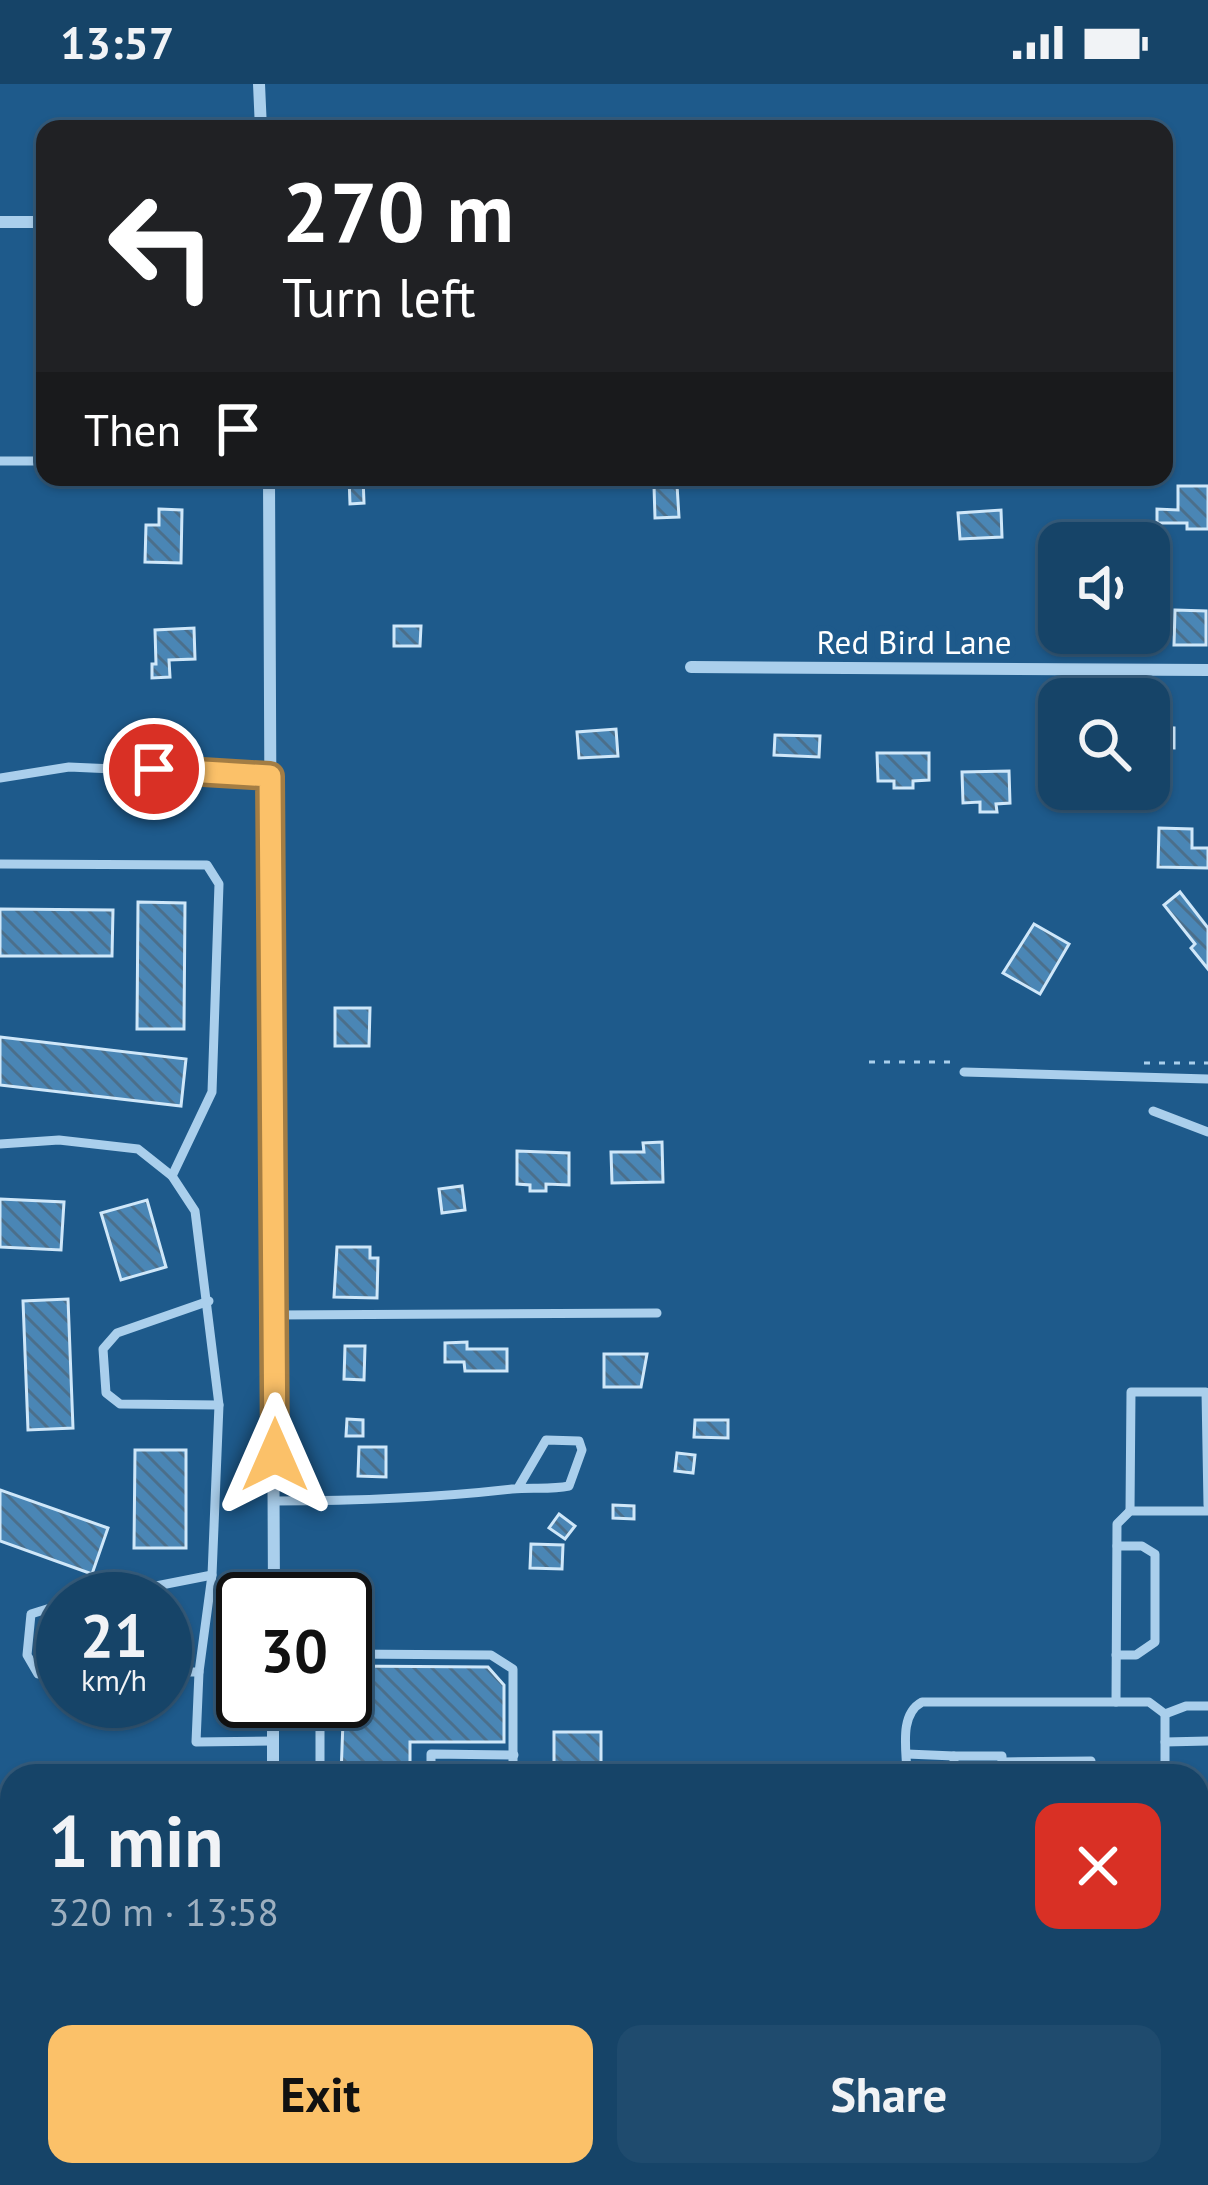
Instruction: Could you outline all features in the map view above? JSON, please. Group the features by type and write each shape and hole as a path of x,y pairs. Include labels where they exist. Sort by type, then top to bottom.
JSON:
{"street":[{"path":"260,84 261,120"},
{"path":"0,222 36,222"},
{"path":"269,486 274,1572"},
{"name":"Red Bird Lane","path":"691,668 1208,670"},
{"path":"273,1728 273,1764"}],"lane":[{"path":"0,461 36,461"},
{"path":"0,778 69,767 270,776"},
{"path":"0,864 207,865 219,884 212,1092 172,1176"},
{"path":"964,1072 1208,1079"},
{"path":"1154,1112 1208,1132"},
{"path":"0,1144 59,1140 138,1149 172,1176 195,1211 219,1405 212,1575 199,1672 196,1742 273,1741"},
{"path":"209,1301 117,1334 103,1348 106,1394 120,1404 219,1405"},
{"path":"275,1316 657,1313"},
{"path":"1116,1702 1117,1524 1130,1511 1208,1508 1206,1391 1131,1392 1130,1511"},
{"path":"275,1501 379,1502 569,1486 582,1450 579,1441 545,1439 518,1488"},
{"path":"1116,1655 1147,1651 1155,1642 1155,1554 1142,1546 1117,1546"},
{"path":"192,1579 212,1575"},
{"path":"36,1612 31,1614 27,1655 36,1671"},
{"path":"372,1654 491,1655 513,1670 514,1764"},
{"path":"192,1672 199,1672"},
{"path":"907,1764 907,1718 911,1708 922,1702 1149,1702 1165,1714"},
{"path":"1165,1714 1186,1706 1208,1706"},
{"path":"1165,1714 1165,1764"},
{"path":"320,1728 320,1764"},
{"path":"1165,1742 1208,1742"},
{"path":"431,1764 431,1754 514,1755"},
{"path":"907,1754 1002,1756 1002,1762 1091,1761"},
{"path":"954,1756 954,1764"}],"building":[{"path":"349,486 363,486 364,503 350,504"},
{"path":"654,486 677,486 679,517 655,518"},
{"path":"1178,486 1208,486 1208,529 1157,522 1157,509 1178,510"},
{"path":"159,509 182,510 181,563 145,562 146,525 159,525"},
{"path":"1001,510 1002,537 960,539 958,513"},
{"path":"1175,610 1206,611 1206,645 1174,645"},
{"path":"394,626 421,626 420,646 394,646"},
{"path":"194,628 195,659 169,660 170,677 152,678 155,630"},
{"path":"616,729 618,756 579,758 577,732"},
{"path":"775,735 820,736 819,757 774,755"},
{"path":"877,753 929,753 929,780 913,781 913,788 894,788 894,781 878,781"},
{"path":"1009,771 1010,803 996,804 997,812 980,812 980,802 963,803 962,772"},
{"path":"1159,828 1192,829 1192,848 1208,848 1208,868 1158,867"},
{"path":"1180,892 1208,928 1208,969 1164,905"},
{"path":"138,902 185,903 184,1029 137,1029"},
{"path":"0,909 113,910 112,956 0,956"},
{"path":"1034,924 1069,944 1040,994 1003,973"},
{"path":"335,1008 370,1008 369,1046 335,1046"},
{"path":"0,1037 186,1059 181,1106 0,1085"},
{"path":"662,1142 663,1182 612,1183 611,1152 644,1152 643,1143"},
{"path":"517,1151 569,1153 569,1185 546,1184 546,1191 530,1191 530,1185 517,1184"},
{"path":"462,1186 465,1210 442,1213 439,1189"},
{"path":"0,1199 64,1202 61,1250 0,1247"},
{"path":"147,1200 166,1267 121,1280 101,1213"},
{"path":"337,1247 370,1247 370,1258 378,1258 377,1298 334,1297"},
{"path":"68,1299 73,1428 28,1430 23,1301"},
{"path":"467,1342 467,1349 507,1349 507,1371 465,1371 464,1362 445,1362 445,1343"},
{"path":"345,1346 365,1346 364,1380 344,1379"},
{"path":"604,1354 647,1354 641,1387 604,1387"},
{"path":"347,1419 363,1420 363,1436 346,1436"},
{"path":"695,1420 728,1420 728,1438 694,1437"},
{"path":"359,1447 386,1447 386,1477 358,1476"},
{"path":"135,1450 186,1450 186,1548 134,1548"},
{"path":"677,1453 695,1455 693,1473 675,1471"},
{"path":"0,1490 108,1528 93,1572 0,1541"},
{"path":"613,1505 634,1506 634,1519 613,1518"},
{"path":"559,1514 575,1526 565,1539 549,1528"},
{"path":"531,1544 563,1545 562,1569 530,1568"},
{"path":"372,1666 488,1667 504,1685 504,1742 410,1742 410,1764 341,1764 343,1728 372,1728"},
{"path":"554,1732 601,1732 601,1764 554,1764"}],"route":[{"path":"154,769 270,776 275,1455"}]}
